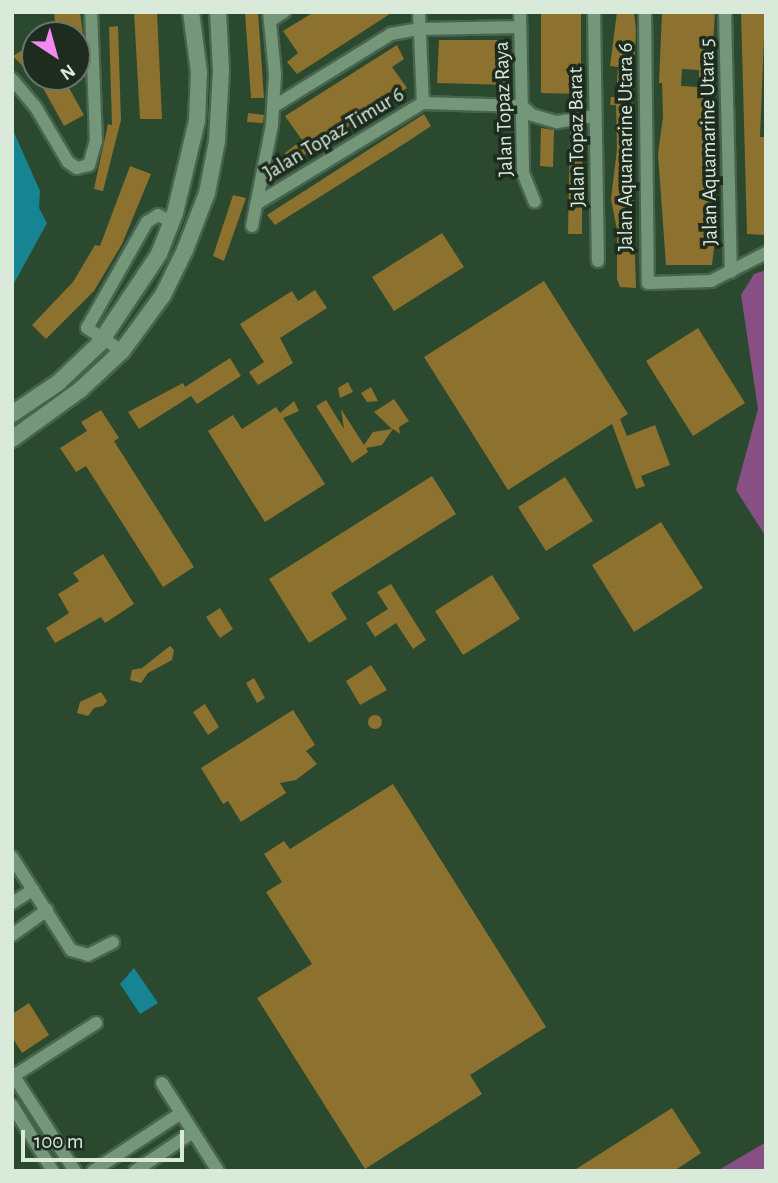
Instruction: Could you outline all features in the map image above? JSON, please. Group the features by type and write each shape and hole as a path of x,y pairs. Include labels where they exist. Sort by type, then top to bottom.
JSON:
{"main road":[{"path":"12,414 58,383 102,340 146,278 172,222 197,121 199,72 191,12"},
{"path":"12,439 80,390 122,351 163,295 206,193 221,102 218,12"}],"street":[{"path":"12,79 35,106 68,162 82,168 89,165 96,141 91,12"},
{"path":"252,226 273,107 275,74 270,17 284,12"},
{"path":"419,12 423,103"},
{"name":"Jalan Topaz Raya","path":"520,12 523,173 536,202"},
{"name":"Jalan Topaz Barat","path":"594,12 598,261"},
{"name":"Jalan Aquamarine Utara 6","path":"645,12 647,281 652,286 711,281 731,272"},
{"name":"Jalan Aquamarine Utara 5","path":"725,12 731,272"},
{"path":"273,107 379,40 420,29 520,27"},
{"name":"Jalan Topaz Timur 6","path":"256,204 423,103 522,106 532,115 557,122 584,121 596,116"},
{"path":"122,351 87,328 147,222 158,215 172,222"},
{"path":"731,272 766,253"},
{"path":"12,857 76,953 88,956 113,942"},
{"path":"12,904 33,890"},
{"path":"12,935 47,910"},
{"path":"75,1171 13,1075 96,1023"},
{"path":"162,1083 218,1171"},
{"path":"12,1105 53,1171"},
{"path":"93,1171 181,1113"},
{"path":"135,1171 193,1132"}],"shaded area":[{"path":"766,270 766,537 736,490 758,409 741,295 754,274"},
{"path":"766,1142 766,1171 717,1171"}],"water":[{"path":"12,128 40,191 39,208 47,223 12,287"},
{"path":"134,968 158,1003 140,1014 120,984"}],"building":[{"path":"54,12 80,12 81,21 55,21"},
{"path":"134,12 157,12 162,119 140,119"},
{"path":"245,12 258,12 264,98 251,98"},
{"path":"314,12 393,12 297,74 287,62 298,53 283,31"},
{"path":"541,12 581,12 581,94 541,93"},
{"path":"617,12 634,12 636,30 631,138 636,288 620,287 617,279 617,230 611,199 617,149 616,105 610,105 611,97 616,97 618,67 610,66"},
{"path":"715,12 711,74 715,240 712,265 666,265 658,154 663,117 662,83 659,83 662,13","holes":["682,69 699,70 699,87 681,86"]},
{"path":"741,12 765,12 760,137 765,137 766,235 747,234"},
{"path":"118,26 121,120 103,191 94,189 108,124 112,125 109,27"},
{"path":"439,40 507,40 508,85 437,83"},
{"path":"397,45 404,59 392,67 407,88 292,163 285,153 302,140 285,116"},
{"path":"21,51 21,65 13,56"},
{"path":"45,91 71,91 84,115 64,126"},
{"path":"248,113 264,115 263,123 247,122"},
{"path":"424,114 431,126 407,142 275,225 267,215"},
{"path":"541,128 554,130 553,167 540,166"},
{"path":"570,129 582,129 582,234 568,234"},
{"path":"130,166 151,174 122,244 94,291 46,339 32,325 73,282 95,245 100,246"},
{"path":"233,195 246,198 224,261 213,256"},
{"path":"442,233 464,267 394,311 372,277"},
{"path":"544,281 628,414 620,419 627,436 655,425 670,465 641,476 645,486 636,489 612,424 508,490 424,357"},
{"path":"315,290 327,308 280,338 293,363 258,385 249,372 264,362 240,324 292,291 298,301"},
{"path":"698,328 745,403 693,436 646,361"},
{"path":"230,358 241,376 197,404 191,396 139,429 128,412 183,383 185,387"},
{"path":"348,382 353,392 340,398 338,388"},
{"path":"371,387 378,401 367,402 361,393"},
{"path":"394,399 409,421 399,427 400,434 393,429 382,445 366,448 368,452 352,463 316,406 326,400 344,429 341,409 364,445 373,432 392,429 374,412"},
{"path":"294,401 299,411 283,418 325,484 265,522 208,431 233,415 242,429 276,407 280,413"},
{"path":"101,410 119,438 114,441 194,567 163,587 86,466 76,472 60,448 87,431 81,422"},
{"path":"432,476 456,514 331,593 347,619 309,643 269,579"},
{"path":"565,477 593,521 546,551 518,507"},
{"path":"661,522 703,588 634,632 592,565"},
{"path":"103,554 134,604 105,623 101,617 55,643 46,628 69,613 58,594 79,581 73,573"},
{"path":"492,575 520,619 463,655 435,611"},
{"path":"391,584 426,640 413,649 396,623 375,637 366,623 388,609 377,592"},
{"path":"220,608 233,629 220,638 206,617"},
{"path":"170,646 174,650 172,660 148,673 141,683 130,680 132,670 142,668"},
{"path":"371,665 387,690 360,705 346,681"},
{"path":"254,678 265,698 257,703 246,683"},
{"path":"101,692 107,701 103,706 94,708 88,716 77,713 80,702"},
{"path":"205,704 219,727 208,735 193,712"},
{"path":"293,710 315,745 306,751 317,764 296,780 280,783 286,793 241,822 228,801 223,804 201,768"},
{"path":"372,715 378,715 382,722 378,729 372,729 368,725 368,719"},
{"path":"393,784 546,1027 470,1075 482,1094 365,1169 257,998 312,964 266,892 282,882 264,854 284,841 290,849"},
{"path":"29,1003 49,1035 22,1053 12,1037 12,1014"},
{"path":"672,1108 701,1153 674,1171 573,1171"}]}
